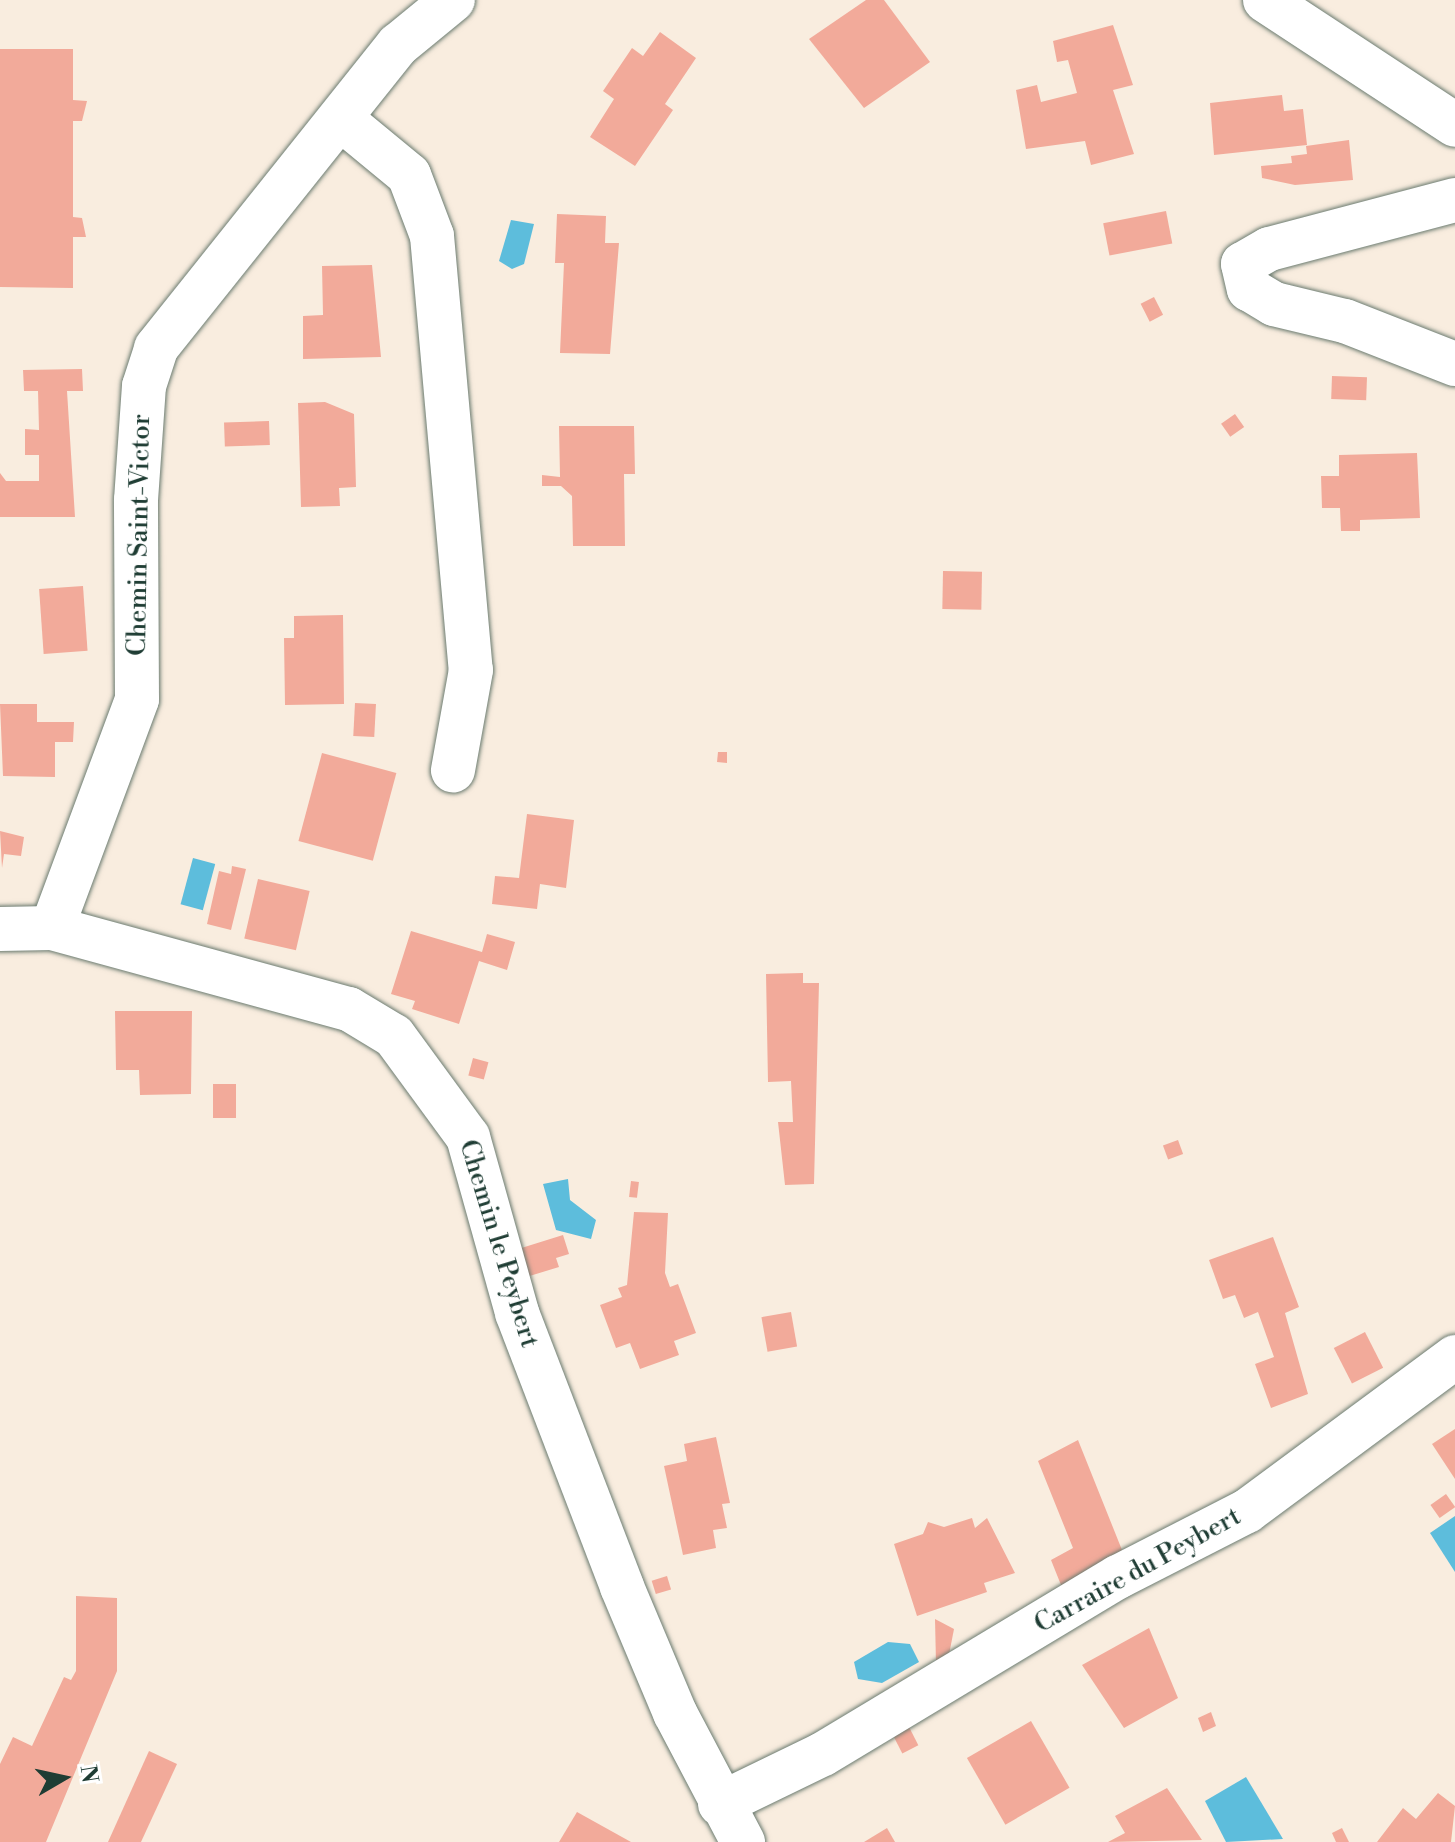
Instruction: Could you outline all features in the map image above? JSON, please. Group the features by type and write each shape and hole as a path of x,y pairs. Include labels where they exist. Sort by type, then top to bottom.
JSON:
{"street":[{"name":"Chemin Saint-Victor","path":"52,928 137,699 136,500 144,386 156,348 398,45 453,0"},
{"path":"1265,0 1455,125"},
{"path":"341,119 409,175 432,236 471,670 453,770"},
{"path":"1455,200 1269,249 1243,264 1249,289 1274,304 1345,321 1455,364"},
{"name":"Chemin le Peybert","path":"0,929 52,928 349,1009 394,1036 468,1137 517,1313 634,1615 720,1804 743,1842"},
{"name":"Carraire du Peybert","path":"720,1804 823,1754 1106,1584 1247,1511 1455,1357"}],"water":[{"path":"511,220 534,224 524,264 512,269 499,261"},
{"path":"193,858 215,864 203,910 181,904"},
{"path":"568,1179 570,1200 596,1220 591,1239 556,1230 543,1184"},
{"path":"1455,1516 1455,1572 1430,1533"},
{"path":"888,1642 910,1644 919,1662 882,1683 858,1679 854,1662"},
{"path":"1246,1777 1283,1839 1226,1842 1205,1801"}],"building":[{"path":"866,0 884,0 930,62 864,108 809,39"},
{"path":"1113,25 1133,85 1113,90 1134,154 1091,165 1085,141 1026,149 1016,90 1037,85 1041,102 1077,93 1068,60 1057,62 1053,41"},
{"path":"660,32 696,58 665,104 673,110 635,166 590,137 614,99 603,91 632,48 643,56"},
{"path":"0,49 73,49 73,100 87,101 82,121 73,121 73,217 82,218 86,237 73,237 73,288 0,287"},
{"path":"1282,95 1284,111 1303,109 1307,145 1214,155 1210,103"},
{"path":"1349,140 1353,180 1295,185 1262,178 1261,166 1292,163 1291,156 1307,154 1306,146"},
{"path":"1166,211 1172,243 1109,256 1103,223"},
{"path":"557,214 606,216 605,243 619,243 610,354 560,353 564,263 555,263"},
{"path":"372,265 381,357 303,359 303,316 323,315 322,266"},
{"path":"1154,297 1163,315 1150,322 1141,304"},
{"path":"82,369 83,391 67,391 75,517 0,517 0,473 6,481 39,481 39,455 25,455 25,429 39,430 38,391 24,391 23,370"},
{"path":"1332,376 1367,377 1366,400 1331,399"},
{"path":"325,402 354,414 356,487 339,488 340,506 301,507 298,403"},
{"path":"1235,414 1244,427 1230,437 1221,424"},
{"path":"269,421 270,445 225,447 224,423"},
{"path":"559,426 634,426 635,474 624,474 625,546 573,546 572,496 561,486 542,486 542,475 560,477"},
{"path":"1417,453 1420,518 1360,520 1360,531 1341,531 1340,508 1322,508 1321,476 1339,476 1339,455"},
{"path":"943,571 982,572 981,610 942,609"},
{"path":"83,586 88,651 44,654 39,589"},
{"path":"343,615 344,704 285,705 284,638 294,638 294,616"},
{"path":"355,703 376,704 374,737 353,736"},
{"path":"0,704 37,704 37,722 74,722 73,742 55,742 55,777 3,776"},
{"path":"718,752 727,752 727,763 717,762"},
{"path":"322,753 396,773 373,861 298,841"},
{"path":"527,814 574,820 566,888 540,884 537,909 492,904 495,876 519,878"},
{"path":"0,831 24,837 21,856 4,854 2,868"},
{"path":"232,866 246,869 231,930 207,924 219,871 231,874"},
{"path":"258,879 310,891 296,950 244,938"},
{"path":"411,931 482,952 487,934 515,942 507,970 479,961 459,1024 412,1009 415,1001 391,994"},
{"path":"803,973 803,983 819,983 814,1184 785,1185 778,1122 793,1122 791,1081 768,1082 766,974"},
{"path":"115,1011 192,1011 191,1094 140,1095 139,1070 116,1070"},
{"path":"473,1058 488,1062 484,1080 468,1075"},
{"path":"213,1084 236,1084 236,1118 213,1118"},
{"path":"1178,1140 1183,1154 1168,1160 1163,1145"},
{"path":"631,1181 639,1182 637,1198 629,1197"},
{"path":"634,1212 668,1213 665,1273 670,1287 678,1284 696,1333 674,1341 679,1355 640,1369 630,1343 616,1348 600,1305 622,1297 618,1288 627,1285"},
{"path":"563,1235 569,1254 556,1258 559,1267 523,1278 515,1250"},
{"path":"1273,1237 1299,1307 1285,1313 1308,1394 1271,1408 1255,1364 1274,1357 1258,1312 1244,1318 1235,1295 1223,1299 1209,1260"},
{"path":"791,1312 797,1346 768,1352 761,1317"},
{"path":"1365,1332 1383,1368 1352,1384 1334,1348"},
{"path":"1455,1429 1455,1479 1432,1444"},
{"path":"716,1437 730,1503 722,1504 727,1528 713,1530 716,1548 683,1555 664,1466 687,1461 684,1444"},
{"path":"1078,1440 1126,1560 1063,1590 1051,1560 1073,1548 1038,1461"},
{"path":"1446,1494 1455,1507 1440,1518 1430,1505"},
{"path":"972,1518 975,1528 987,1518 1015,1573 984,1583 987,1592 917,1616 894,1544 923,1534 928,1522 944,1527"},
{"path":"667,1576 671,1589 656,1594 652,1581"},
{"path":"76,1596 117,1598 117,1671 46,1842 0,1842 0,1764 13,1737 32,1746 64,1677 71,1680 76,1671"},
{"path":"935,1619 954,1629 947,1665 936,1663"},
{"path":"1149,1628 1178,1698 1124,1728 1082,1665"},
{"path":"1211,1712 1216,1726 1203,1732 1198,1718"},
{"path":"1031,1721 1070,1788 1005,1825 967,1758"},
{"path":"907,1723 918,1745 902,1753 891,1731"},
{"path":"149,1751 177,1764 141,1842 108,1842"},
{"path":"1167,1788 1202,1840 1108,1842 1125,1833 1115,1816"},
{"path":"1438,1793 1455,1806 1451,1842 1377,1842 1403,1808 1416,1819"},
{"path":"577,1812 631,1842 559,1842"},
{"path":"887,1828 895,1842 864,1842"},
{"path":"1342,1828 1349,1842 1336,1842 1332,1833"}]}
